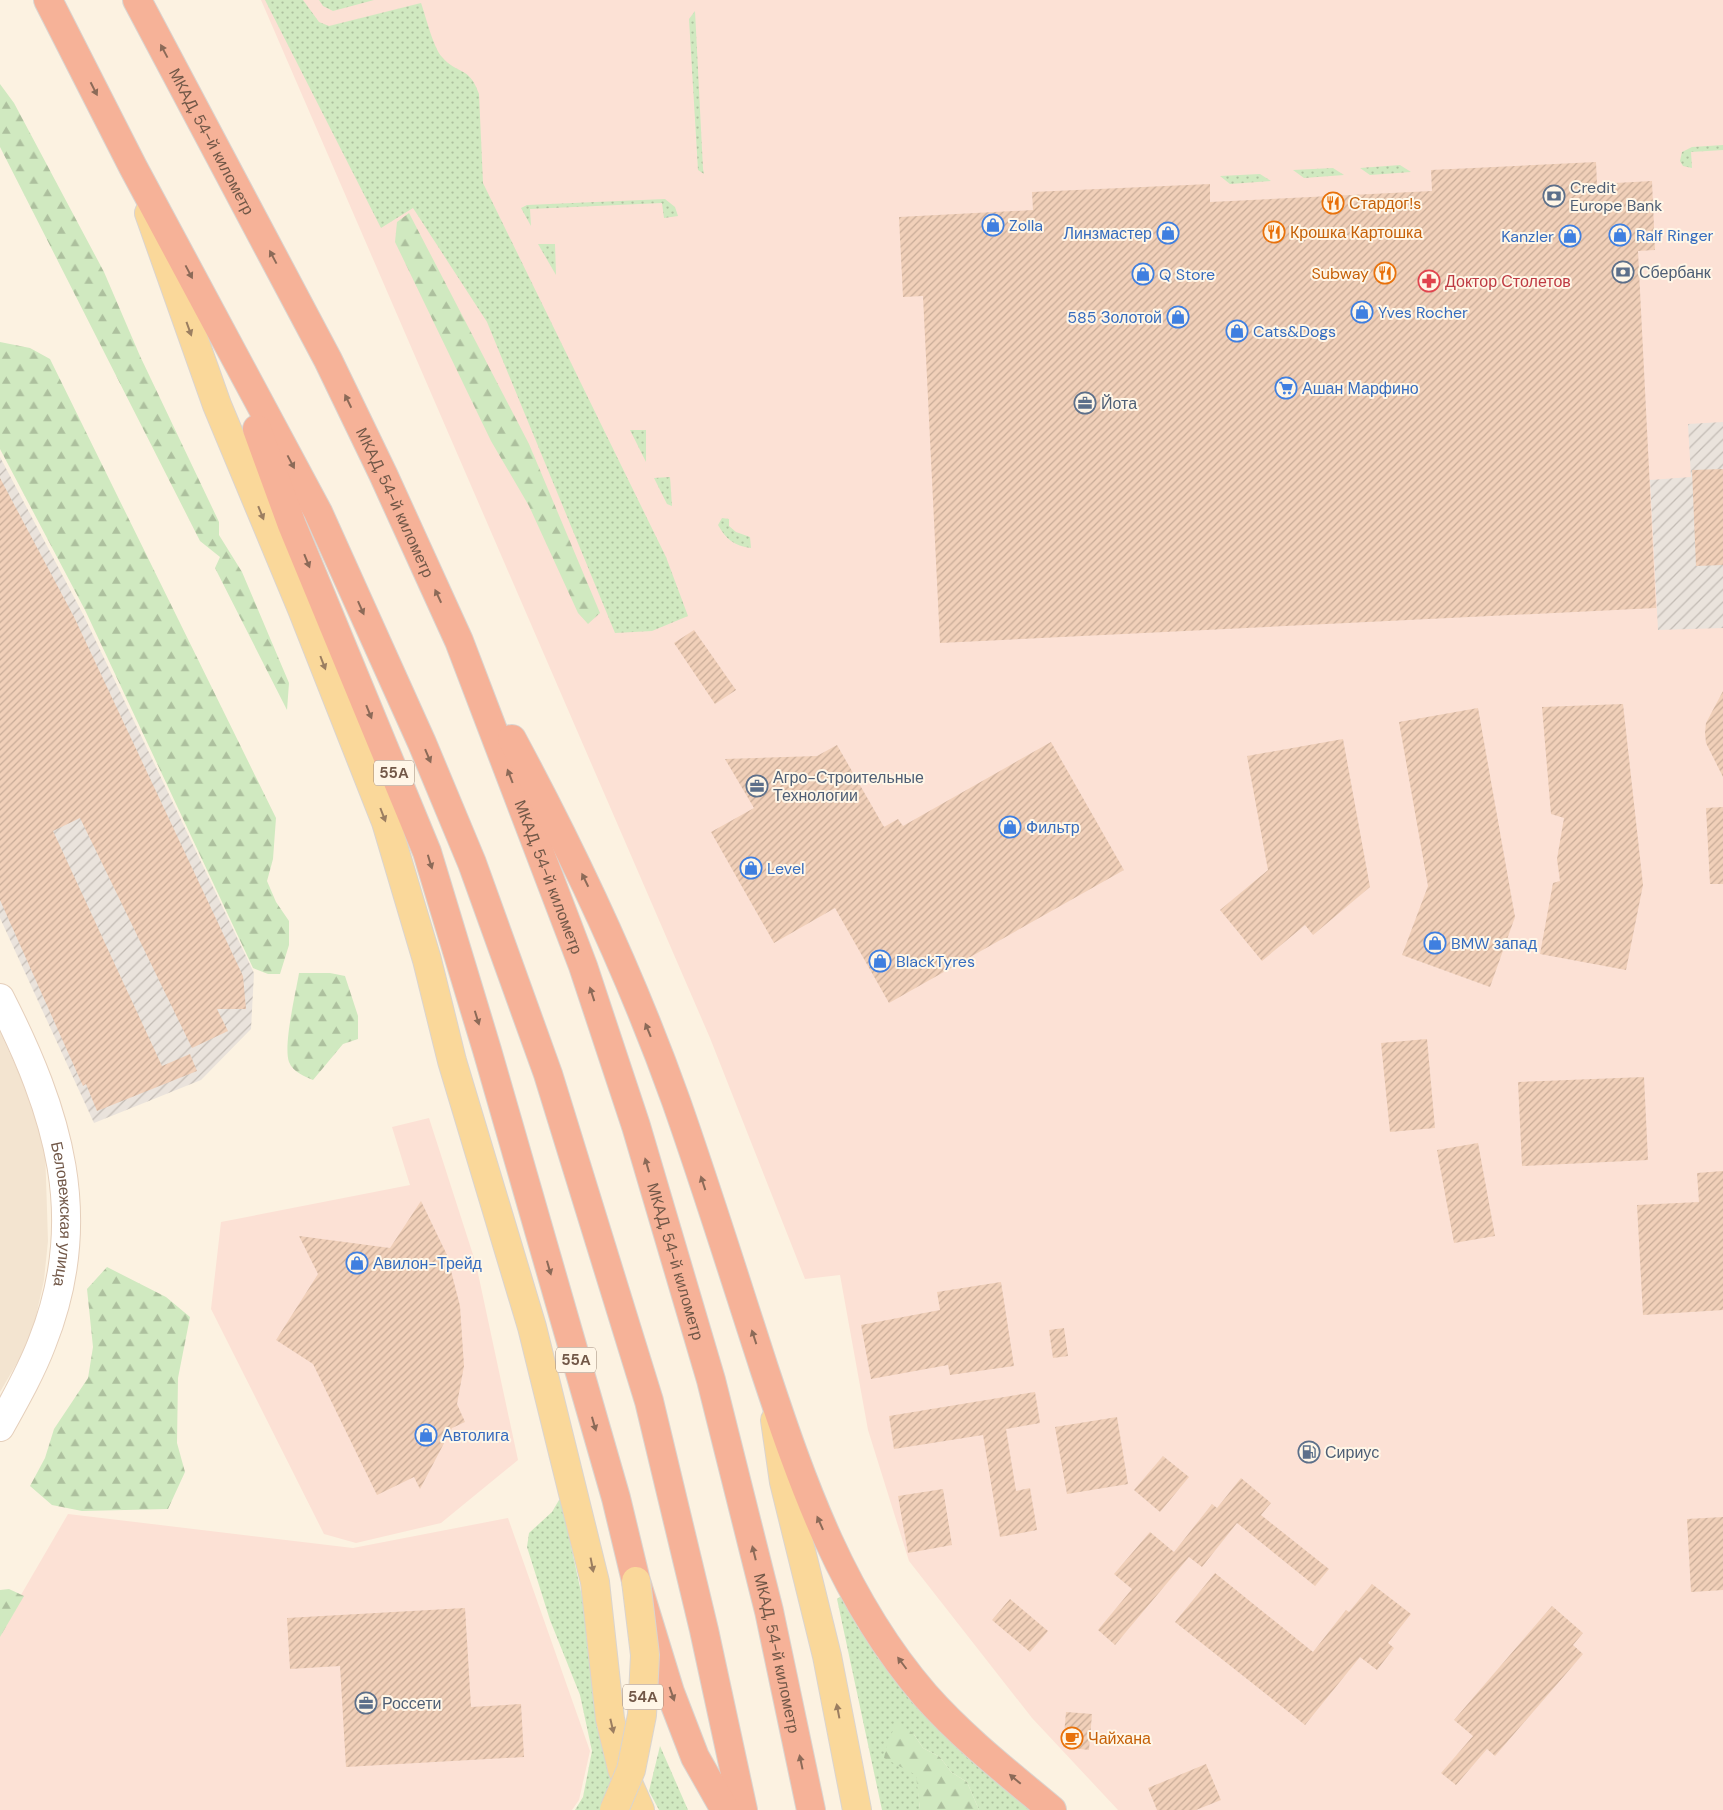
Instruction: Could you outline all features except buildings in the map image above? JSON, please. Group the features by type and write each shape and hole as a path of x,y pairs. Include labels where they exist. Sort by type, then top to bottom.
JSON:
{"highway":[{"path":"48,0 133,168 318,512 422,744 472,863 545,1064 648,1401 704,1630 742,1810"},
{"name":"МКАД, 54-й километр","path":"137,0 328,360 459,640 583,966 636,1126 713,1389 769,1611 811,1810"},
{"name":"55А","path":"223,335 292,525 427,852 487,1050 616,1498 636,1581 670,1692 695,1757 725,1810"},
{"path":"459,640 552,814 602,916 675,1099 802,1481 836,1560 875,1627 925,1695 973,1744 1052,1810"}],"main road":[{"path":"133,168 217,405 302,609 386,822 427,960 452,1061 532,1326 595,1582 610,1719 622,1768 640,1810"},
{"path":"769,1384 784,1482 827,1656 856,1810"},
{"name":"54А","path":"614,1810 631,1770 642,1715 645,1654 636,1581"}],"street":[{"name":"Беловежская улица","path":"0,998 27,1054 54,1126 62,1162 67,1223 66,1250 58,1295 43,1341 30,1372 0,1427"}],"shaded area":[{"path":"261,0 1723,0 1723,1810 1118,1810 1032,1718 909,1561 868,1430 840,1275 805,1279 710,1038"},
{"path":"1723,422 1723,628 1658,630 1650,480 1691,477 1688,424"},
{"path":"0,457 84,616 254,973 251,1029 201,1080 94,1123 0,918"},
{"path":"0,1032 31,1100 45,1147 48,1241 44,1280 31,1339 0,1392"},
{"path":"429,1118 476,1264 518,1460 441,1523 356,1543 324,1534 211,1309 221,1222 410,1185 392,1127"},
{"path":"68,1514 353,1548 508,1518 590,1751 579,1800 572,1810 0,1810 0,1631"}],"green space":[{"path":"265,0 303,0 319,22 329,26 421,3 433,39 442,57 447,63 467,74 479,94 483,183 666,557 688,616 652,631 615,633 487,322 413,208 381,228"},
{"path":"319,0 374,0 333,11 323,6"},
{"path":"695,11 704,174 698,170 689,19"},
{"path":"0,84 14,103 104,272 140,356 219,522 219,535 242,572 289,683 287,710 215,568 220,557 200,541 0,147"},
{"path":"1723,145 1723,150 1691,152 1692,168 1683,166 1680,161 1682,152 1692,147"},
{"path":"1400,165 1411,172 1370,175 1360,168"},
{"path":"1333,168 1344,175 1304,178 1293,170"},
{"path":"1260,174 1271,181 1230,184 1220,176"},
{"path":"665,199 675,207 678,216 664,218 662,203 530,209 531,226 521,208 527,205"},
{"path":"409,213 529,444 600,613 588,624 578,613 529,506 491,441 395,242 397,222"},
{"path":"538,244 555,244 556,275"},
{"path":"0,342 30,348 50,359 276,818 273,859 267,881 276,902 289,921 289,945 280,974 268,974 253,968 85,610 0,449"},
{"path":"630,430 646,430 646,462"},
{"path":"670,477 672,506 667,504 654,478"},
{"path":"722,518 729,519 729,526 736,532 750,537 751,548 735,544 727,538 718,525"},
{"path":"299,973 330,973 345,976 358,1016 358,1039 343,1044 313,1080 299,1073 289,1062 289,1031"},
{"path":"107,1267 166,1297 190,1317 178,1378 177,1443 185,1472 168,1509 82,1511 52,1505 30,1486 45,1458 54,1429 88,1378 93,1347 87,1289"},
{"path":"559,1500 561,1500 583,1601 600,1739 611,1777 610,1788 602,1810 575,1810 583,1797 592,1751 580,1695 550,1620 527,1547 529,1533 552,1512"},
{"path":"9,1589 24,1596 0,1637 0,1590"},
{"path":"844,1594 1036,1810 979,1810 967,1782 951,1772 940,1757 923,1748 913,1733 920,1810 882,1810 837,1599"},
{"path":"898,1723 913,1733 923,1748 940,1757 951,1772 967,1782 979,1810 920,1810 916,1775 884,1758 888,1739"},
{"path":"660,1746 688,1810 659,1810 649,1791"}],"place":[{"name":"Credit Europe Bank","path":"1554,196"},
{"name":"Стардог!s","path":"1333,203"},
{"name":"Zolla","path":"993,225"},
{"name":"Крошка Картошка","path":"1274,232"},
{"name":"Линзмастер","path":"1168,233"},
{"name":"Ralf Ringer","path":"1620,235"},
{"name":"Kanzler","path":"1570,236"},
{"name":"Сбербанк","path":"1623,272"},
{"name":"Subway","path":"1385,273"},
{"name":"Q Store","path":"1143,274"},
{"name":"Доктор Столетов","path":"1429,281"},
{"name":"Yves Rocher","path":"1362,312"},
{"name":"585 Золотой","path":"1178,317"},
{"name":"Cats&Dogs","path":"1237,331"},
{"name":"Ашан Марфино","path":"1286,388"},
{"name":"Йота","path":"1085,403"},
{"name":"Агро-Строительные Технологии","path":"757,786"},
{"name":"Фильтр","path":"1010,827"},
{"name":"Level","path":"751,868"},
{"name":"BMW запад","path":"1435,943"},
{"name":"BlackTyres","path":"880,961"},
{"name":"Авилон-Трейд","path":"357,1263"},
{"name":"Автолига","path":"426,1435"},
{"name":"Сириус","path":"1309,1452"},
{"name":"Россети","path":"366,1703"},
{"name":"Чайхана","path":"1072,1738"}]}
